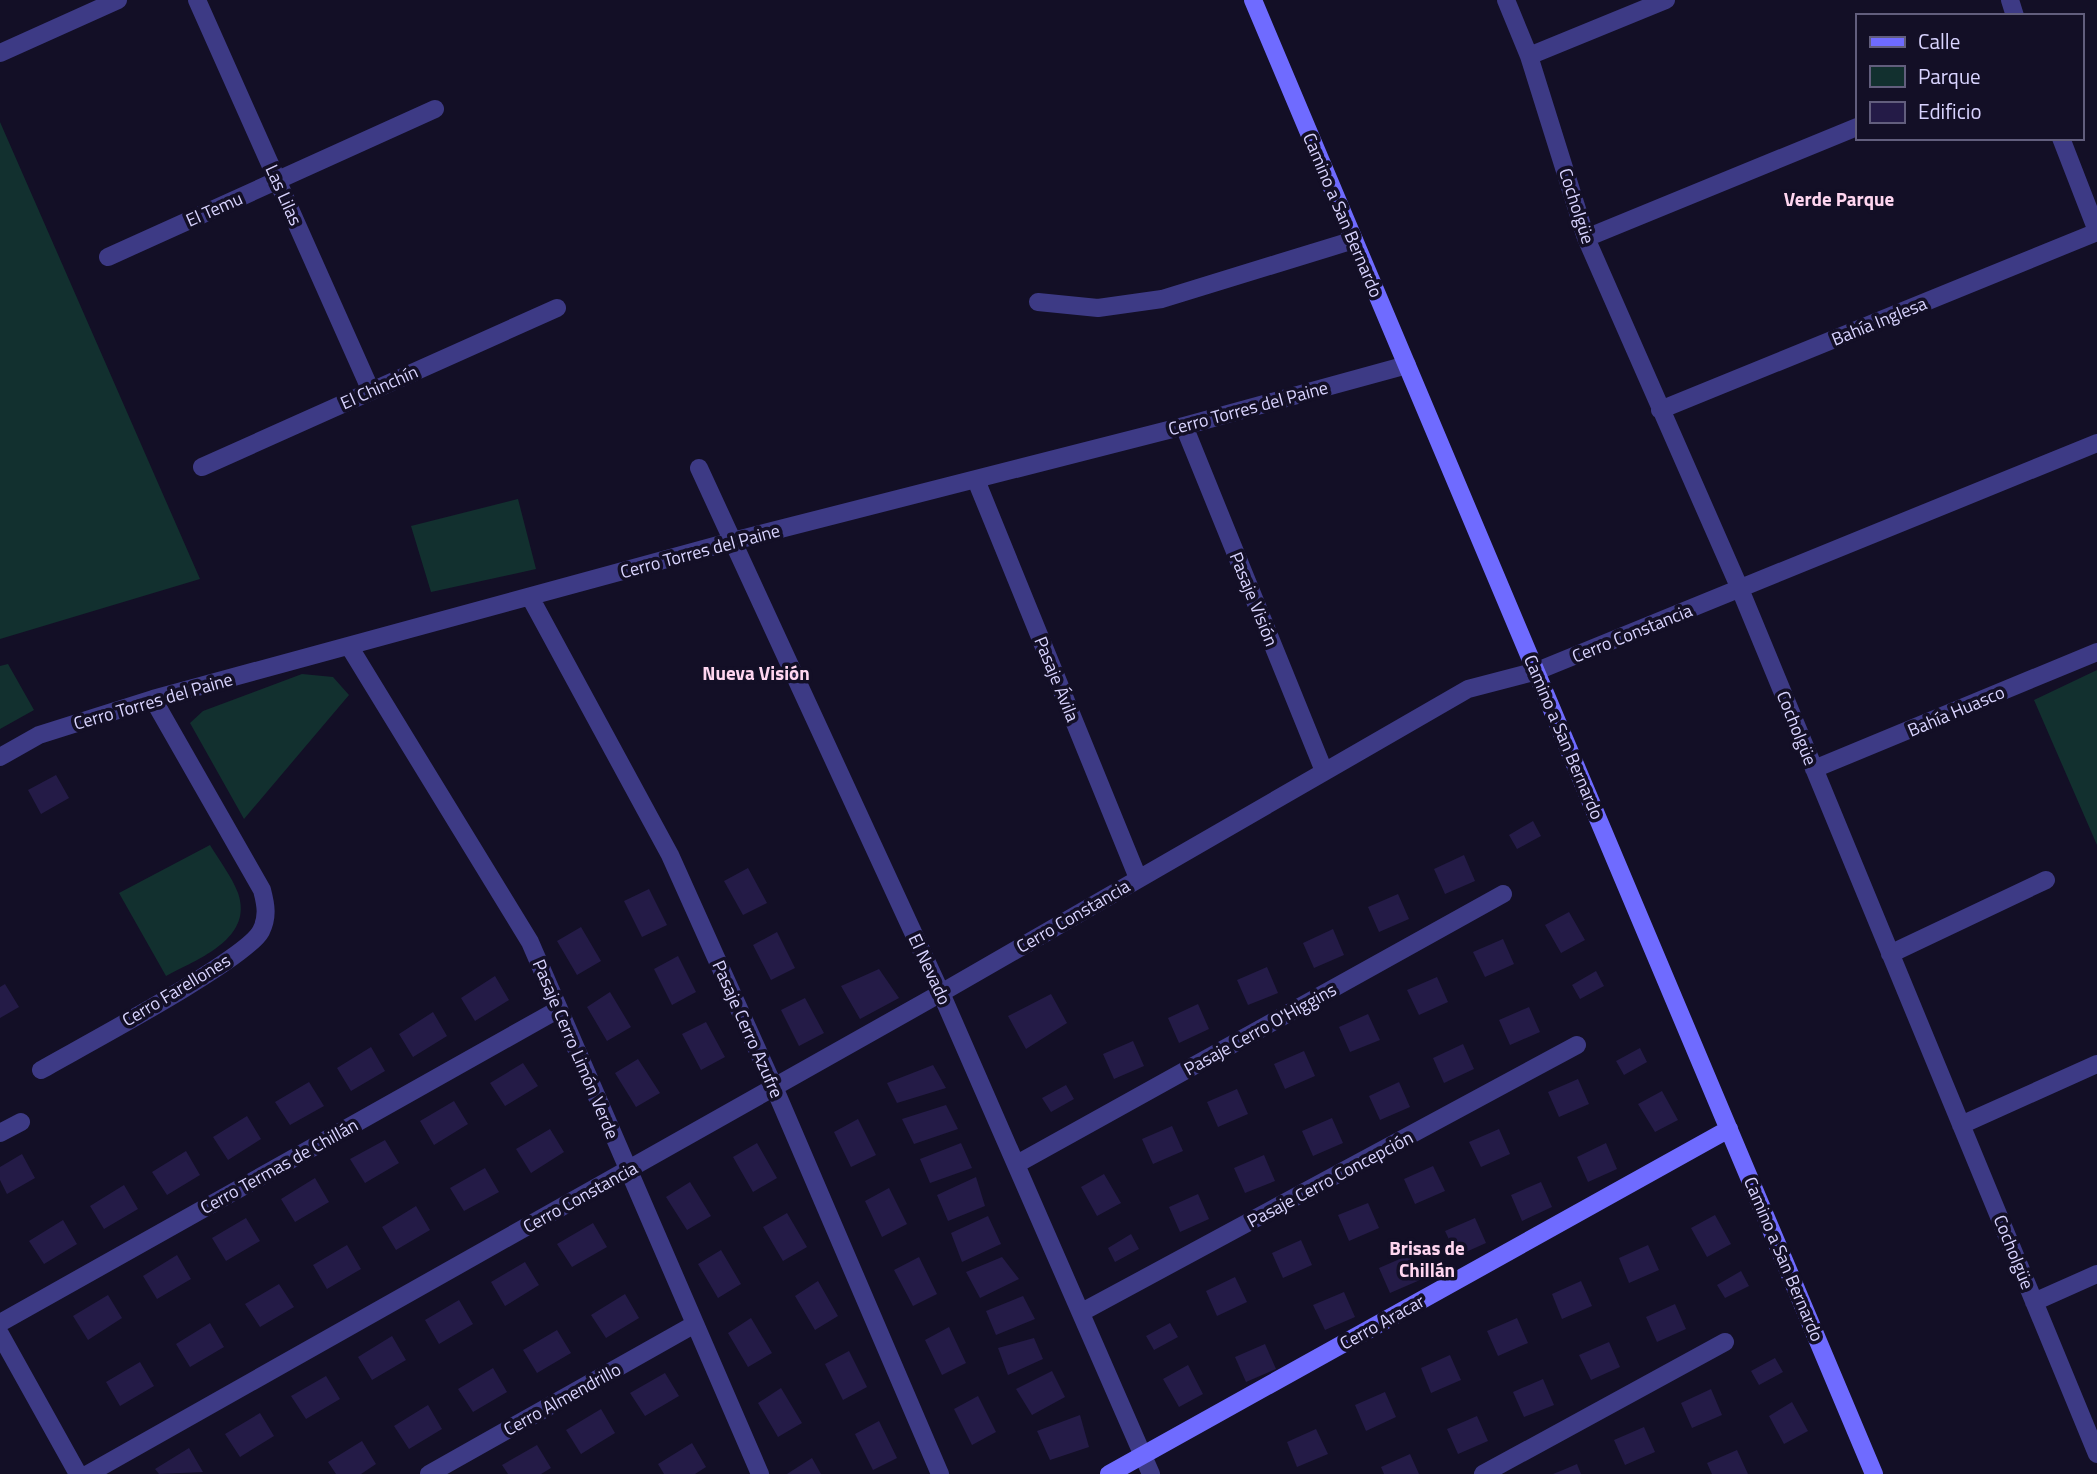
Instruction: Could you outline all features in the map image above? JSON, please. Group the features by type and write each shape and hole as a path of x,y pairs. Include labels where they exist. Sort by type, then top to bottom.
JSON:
{"street":[{"path":"0,53 118,0"},
{"name":"Las Lilas","path":"197,0 372,391"},
{"name":"Camino a San Bernardo","path":"1253,0 1874,1474"},
{"name":"Cocholgüe","path":"1506,0 1529,56 1586,238 1740,589 2097,1454"},
{"path":"1529,56 1666,0"},
{"name":"El Temu","path":"108,257 435,109"},
{"path":"1586,238 1856,127"},
{"path":"2062,140 2097,232"},
{"name":"Bahía Inglesa","path":"1660,410 2097,232"},
{"path":"1038,302 1098,308 1162,299 1354,240"},
{"name":"El Chinchín","path":"202,467 557,308"},
{"name":"Cerro Torres del Paine","path":"0,757 39,735 153,699 733,541 1184,426 1407,365"},
{"name":"Pasaje Visión","path":"1184,426 1324,771"},
{"name":"Cerro Constancia","path":"88,1474 941,993 1468,689 1537,671 2097,443"},
{"name":"El Nevado","path":"699,468 941,993 1151,1474"},
{"name":"Pasaje Ávila","path":"976,480 1138,878"},
{"name":"Pasaje Cerro Azufre","path":"530,597 670,855 774,1087 940,1474"},
{"name":"Pasaje Cerro Limón Verde","path":"349,646 530,942 760,1474"},
{"name":"Bahía Huasco","path":"1814,769 2097,652"},
{"name":"Cerro Farellones","path":"41,1070 231,959 260,933 267,910 262,890 153,699"},
{"path":"1890,954 2046,880"},
{"name":"Pasaje Cerro O'Higgins","path":"1017,1164 1503,894"},
{"name":"Cerro Termas de Chillán","path":"0,1324 559,1009"},
{"name":"Pasaje Cerro Concepción","path":"1082,1312 1577,1045"},
{"path":"1961,1125 2097,1065"},
{"path":"0,1133 21,1122"},
{"name":"Cerro Aracar","path":"1109,1474 1729,1129"},
{"path":"2034,1302 2097,1274"},
{"name":"Cerro Almendrillo","path":"429,1474 695,1324"},
{"path":"0,1334 78,1474"},
{"path":"1483,1474 1725,1342"}],"green space":[{"path":"0,122 200,579 0,639"},
{"path":"518,499 536,569 431,592 411,526"},
{"path":"8,664 34,710 0,729 0,666"},
{"path":"2097,670 2097,845 2034,700"},
{"path":"302,674 333,677 349,695 244,819 190,723 203,711"},
{"path":"210,845 238,893 241,909 238,923 220,945 166,976 119,893"}],"building":[{"path":"56,775 69,798 41,814 28,790"},
{"path":"1533,821 1541,836 1517,849 1509,835"},
{"path":"1464,855 1475,881 1445,894 1434,869"},
{"path":"748,868 767,903 743,915 724,881"},
{"path":"649,889 667,925 642,937 624,901"},
{"path":"1398,894 1409,919 1379,932 1368,907"},
{"path":"1569,912 1585,940 1561,953 1545,925"},
{"path":"581,927 601,961 577,975 557,941"},
{"path":"1333,929 1344,955 1314,968 1303,943"},
{"path":"777,932 795,968 771,980 753,945"},
{"path":"1503,939 1514,964 1485,977 1473,952"},
{"path":"678,956 696,992 672,1005 654,969"},
{"path":"1267,967 1278,993 1248,1005 1237,980"},
{"path":"879,969 899,998 860,1019 841,986"},
{"path":"1596,971 1604,986 1580,999 1572,985"},
{"path":"495,976 509,1000 475,1021 461,998"},
{"path":"1437,977 1448,1002 1419,1015 1407,990"},
{"path":"5,984 19,1007 0,1018 0,987"},
{"path":"610,992 631,1027 607,1041 587,1007"},
{"path":"1051,994 1067,1023 1026,1049 1008,1016"},
{"path":"805,998 824,1033 799,1046 781,1010"},
{"path":"1198,1004 1209,1029 1179,1043 1168,1018"},
{"path":"1529,1007 1540,1032 1510,1045 1499,1020"},
{"path":"433,1012 447,1036 413,1057 399,1034"},
{"path":"1368,1014 1380,1040 1350,1052 1339,1027"},
{"path":"706,1022 725,1057 701,1070 682,1034"},
{"path":"1133,1041 1144,1066 1114,1079 1103,1054"},
{"path":"1463,1044 1474,1069 1444,1083 1433,1058"},
{"path":"371,1047 385,1071 351,1091 337,1068"},
{"path":"1640,1048 1647,1062 1624,1075 1616,1061"},
{"path":"1304,1051 1315,1076 1285,1089 1274,1064"},
{"path":"638,1059 660,1093 636,1107 615,1073"},
{"path":"523,1063 538,1086 505,1106 490,1083"},
{"path":"933,1065 946,1088 897,1103 887,1083"},
{"path":"1578,1079 1589,1104 1559,1117 1548,1092"},
{"path":"309,1082 324,1106 290,1125 275,1102"},
{"path":"1399,1082 1410,1107 1380,1120 1369,1096"},
{"path":"1066,1085 1074,1099 1051,1112 1042,1098"},
{"path":"1237,1089 1248,1114 1218,1127 1207,1102"},
{"path":"1662,1091 1678,1120 1655,1132 1638,1104"},
{"path":"454,1101 468,1124 434,1145 420,1121"},
{"path":"946,1105 958,1129 914,1144 902,1119"},
{"path":"247,1116 261,1139 228,1160 213,1137"},
{"path":"1332,1118 1343,1143 1313,1156 1302,1131"},
{"path":"858,1119 876,1155 851,1167 834,1132"},
{"path":"1172,1126 1183,1151 1153,1164 1142,1139"},
{"path":"550,1129 564,1152 531,1173 516,1149"},
{"path":"1499,1129 1510,1154 1481,1167 1469,1142"},
{"path":"385,1140 399,1163 365,1183 350,1159"},
{"path":"757,1143 777,1178 753,1192 733,1157"},
{"path":"961,1143 972,1168 930,1183 920,1159"},
{"path":"1606,1143 1617,1169 1588,1182 1577,1157"},
{"path":"186,1151 200,1175 167,1195 152,1172"},
{"path":"22,1154 35,1178 7,1194 0,1180 0,1167"},
{"path":"1264,1155 1275,1181 1245,1193 1234,1168"},
{"path":"1433,1166 1445,1191 1415,1204 1404,1179"},
{"path":"485,1168 499,1192 464,1211 450,1188"},
{"path":"1104,1174 1121,1203 1097,1216 1081,1187"},
{"path":"976,1177 985,1206 948,1221 937,1195"},
{"path":"315,1178 329,1202 295,1222 281,1199"},
{"path":"690,1182 711,1216 687,1230 666,1197"},
{"path":"1541,1182 1552,1207 1522,1221 1511,1195"},
{"path":"124,1185 138,1209 104,1229 90,1206"},
{"path":"889,1188 907,1224 882,1237 865,1201"},
{"path":"1198,1194 1209,1219 1180,1232 1169,1207"},
{"path":"1368,1203 1379,1228 1349,1241 1338,1215"},
{"path":"416,1206 430,1230 396,1250 382,1227"},
{"path":"787,1213 807,1247 783,1261 763,1227"},
{"path":"1715,1215 1731,1244 1707,1257 1691,1228"},
{"path":"988,1216 1001,1244 962,1262 951,1233"},
{"path":"246,1218 260,1241 226,1261 212,1238"},
{"path":"1475,1218 1486,1243 1457,1256 1445,1231"},
{"path":"63,1220 77,1244 44,1264 29,1241"},
{"path":"593,1223 607,1247 572,1267 557,1244"},
{"path":"1131,1234 1139,1249 1115,1262 1108,1248"},
{"path":"1301,1240 1312,1265 1283,1278 1272,1253"},
{"path":"347,1245 361,1269 327,1289 313,1265"},
{"path":"1648,1245 1659,1270 1629,1283 1619,1258"},
{"path":"721,1250 741,1284 718,1298 698,1264"},
{"path":"177,1255 191,1279 157,1299 143,1276"},
{"path":"1409,1255 1420,1280 1390,1293 1379,1268"},
{"path":"919,1257 937,1294 913,1306 894,1270"},
{"path":"1002,1257 1019,1279 980,1298 966,1272"},
{"path":"525,1262 539,1285 505,1306 491,1282"},
{"path":"1741,1271 1749,1286 1725,1298 1717,1285"},
{"path":"1235,1277 1247,1302 1217,1316 1206,1291"},
{"path":"818,1281 838,1316 815,1330 795,1296"},
{"path":"1581,1281 1592,1306 1562,1319 1552,1294"},
{"path":"279,1284 294,1307 260,1327 245,1304"},
{"path":"1344,1292 1355,1317 1325,1330 1313,1305"},
{"path":"625,1294 639,1318 606,1338 591,1315"},
{"path":"108,1295 122,1318 88,1340 73,1316"},
{"path":"1023,1296 1035,1319 996,1335 986,1311"},
{"path":"459,1300 473,1324 439,1344 425,1320"},
{"path":"1675,1304 1686,1329 1657,1342 1646,1317"},
{"path":"751,1318 772,1353 748,1367 728,1333"},
{"path":"1517,1318 1528,1343 1498,1356 1487,1331"},
{"path":"210,1323 224,1347 190,1367 176,1344"},
{"path":"1170,1323 1178,1337 1154,1350 1146,1336"},
{"path":"949,1327 966,1363 942,1375 925,1340"},
{"path":"557,1330 571,1353 537,1373 523,1350"},
{"path":"392,1336 406,1360 372,1380 358,1357"},
{"path":"1034,1338 1043,1359 1008,1375 998,1348"},
{"path":"1609,1342 1620,1367 1591,1380 1579,1355"},
{"path":"1265,1344 1276,1369 1246,1382 1235,1357"},
{"path":"849,1351 867,1387 843,1400 825,1364"},
{"path":"1450,1355 1461,1380 1431,1393 1421,1368"},
{"path":"1775,1358 1783,1372 1759,1385 1751,1371"},
{"path":"140,1362 154,1386 120,1406 106,1382"},
{"path":"1188,1365 1203,1394 1179,1407 1163,1379"},
{"path":"493,1368 507,1392 473,1412 458,1389"},
{"path":"1052,1371 1065,1397 1032,1415 1016,1389"},
{"path":"665,1373 679,1396 645,1416 630,1393"},
{"path":"326,1376 340,1399 306,1419 291,1396"},
{"path":"1543,1379 1554,1405 1524,1417 1513,1392"},
{"path":"781,1388 802,1423 778,1437 758,1403"},
{"path":"1711,1389 1722,1415 1692,1428 1681,1403"},
{"path":"1385,1392 1396,1417 1366,1431 1355,1405"},
{"path":"978,1396 996,1432 972,1445 954,1409"},
{"path":"1792,1402 1808,1431 1784,1444 1769,1416"},
{"path":"428,1405 442,1429 409,1449 394,1426"},
{"path":"601,1409 615,1433 581,1454 566,1430"},
{"path":"260,1413 274,1436 240,1457 225,1434"},
{"path":"1080,1415 1089,1447 1050,1460 1037,1431"},
{"path":"1477,1416 1488,1441 1458,1454 1447,1429"},
{"path":"879,1421 897,1458 873,1470 855,1434"},
{"path":"1644,1427 1655,1452 1625,1465 1614,1440"},
{"path":"1316,1429 1328,1454 1297,1467 1287,1442"},
{"path":"362,1441 376,1464 361,1474 336,1474 328,1462"},
{"path":"692,1443 706,1467 695,1474 664,1474 658,1464"},
{"path":"537,1445 551,1468 541,1474 508,1474 502,1465"},
{"path":"189,1448 203,1472 159,1474 155,1469"},
{"path":"1737,1450 1748,1474 1712,1474 1707,1463"},
{"path":"1410,1454 1419,1474 1384,1474 1381,1467"},
{"path":"812,1458 821,1474 787,1474"},
{"path":"1577,1464 1581,1474 1553,1474 1563,1470"}],"district":[{"name":"Verde Parque","path":"1839,198"},
{"name":"Nueva Visión","path":"756,672"},
{"name":"Brisas de Chillán","path":"1427,1258"}]}
